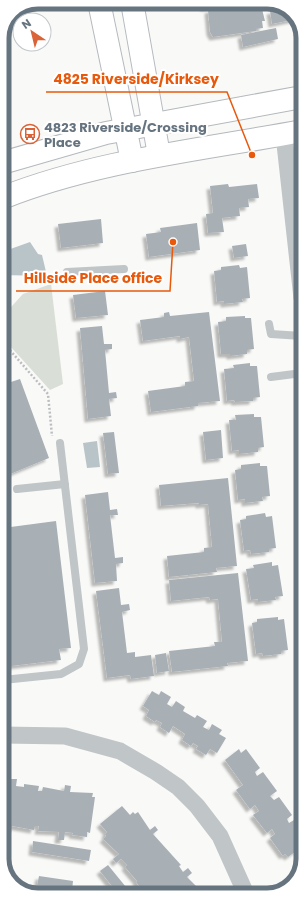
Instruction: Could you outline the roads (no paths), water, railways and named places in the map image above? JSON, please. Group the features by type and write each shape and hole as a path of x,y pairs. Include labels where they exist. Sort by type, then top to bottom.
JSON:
{"main road":[{"path":"101,9 132,161"},
{"path":"133,9 159,155"},
{"path":"9,161 93,136 296,98"},
{"path":"9,196 57,179 159,155 293,133"}],"street":[{"path":"293,133 296,188"},
{"path":"9,736 65,736 120,751 156,772 178,787 220,836 243,888"}],"lane":[{"path":"67,272 124,269"},
{"path":"269,324 271,334 296,336"},
{"path":"271,376 296,374"},
{"path":"9,679 61,674 79,664 84,648 60,443"},
{"path":"17,489 65,484"}],"place":[{"name":"4823 Riverside/Crossing Place","path":"30,134"},
{"name":"4825 Riverside/Kirksey","path":"252,155"},
{"name":"Hillside Place office","path":"173,242"}]}
